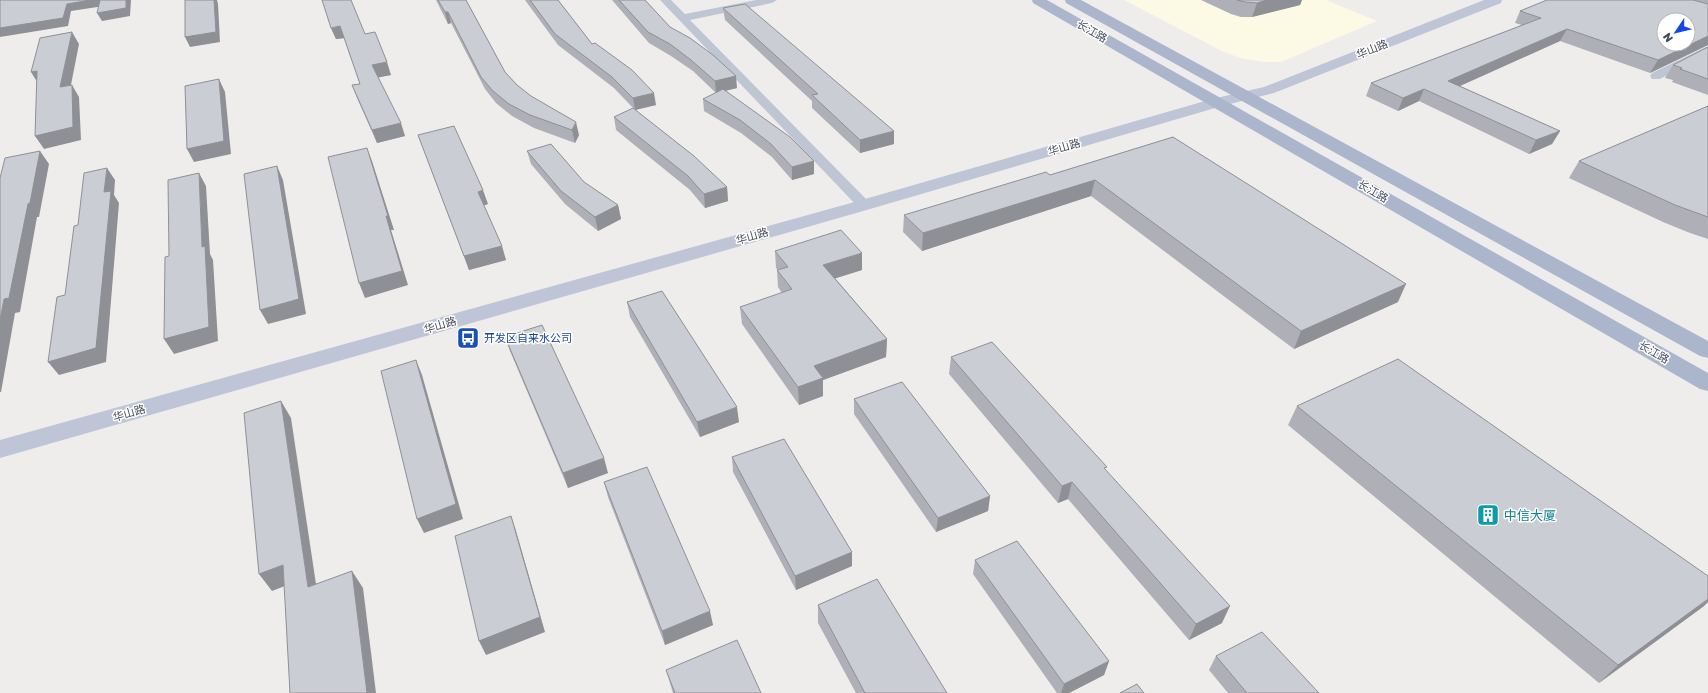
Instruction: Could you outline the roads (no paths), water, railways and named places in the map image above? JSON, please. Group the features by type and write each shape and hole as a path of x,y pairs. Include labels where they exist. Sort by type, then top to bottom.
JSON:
{"main road":[{"name":"长江路","path":"1038,0 1708,383"},
{"name":"长江路","path":"1071,0 1708,351"}],"street":[{"path":"666,0 864,205"},
{"path":"683,18 772,0"},
{"name":"华山路","path":"0,449 864,205 1218,102 1269,90 1496,0"},
{"path":"1656,76 1708,49"}],"place":[{"name":"开发区自来水公司","path":"468,338"},
{"name":"中信大厦","path":"1488,515"}]}
